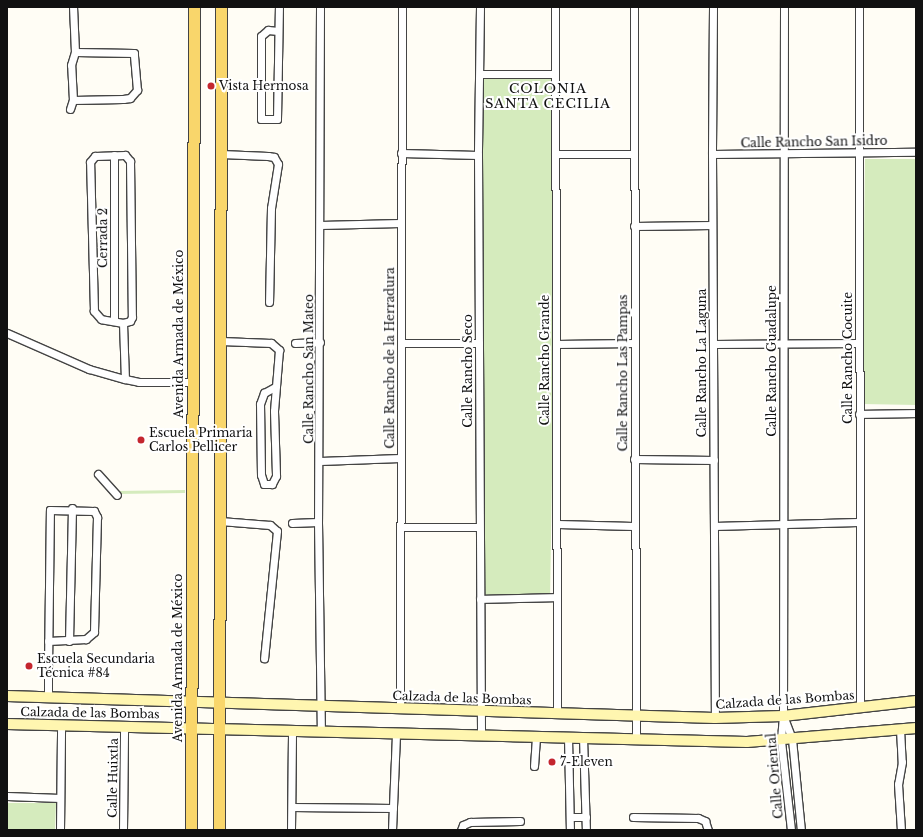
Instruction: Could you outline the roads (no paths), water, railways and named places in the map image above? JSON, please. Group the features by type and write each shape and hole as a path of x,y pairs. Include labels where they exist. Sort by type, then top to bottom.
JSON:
{"main road":[{"name":"Avenida Armada de México","path":"191,830 194,7"},
{"path":"219,830 221,7"},
{"name":"Calzada de las Bombas","path":"7,696 715,718 783,716 916,701"},
{"name":"Calzada de las Bombas","path":"7,724 321,730 747,742 781,741 916,728"}],"street":[{"path":"70,109 73,100 71,64 75,52 73,7"},
{"path":"278,31 268,30 260,36 261,119 277,119 279,7"},
{"name":"Calle Rancho San Mateo","path":"320,7 320,461 318,522 321,730"},
{"name":"Calle Rancho de la Herradura","path":"400,709 400,458 402,342 400,223 402,7"},
{"name":"Calle Rancho Seco","path":"480,7 478,155 481,735"},
{"name":"Calle Rancho Grande","path":"555,7 558,524 557,714"},
{"name":"Calle Rancho Las Pampas","path":"634,7 633,526 636,739"},
{"name":"Calle Rancho La Laguna","path":"713,7 712,225 715,718"},
{"name":"Calle Rancho Guadalupe","path":"783,716 782,525 784,7"},
{"name":"Calle Rancho Cocuite","path":"859,7 860,154 858,522 860,708"},
{"path":"73,100 130,98 137,90 134,53 75,52"},
{"path":"480,74 555,74"},
{"name":"Calle Rancho San Isidro","path":"712,154 860,154 916,152"},
{"path":"401,153 478,155"},
{"path":"221,154 268,156 277,160 279,168 271,208 270,302"},
{"path":"555,154 634,154"},
{"path":"114,155 125,155 130,161 132,317 130,321 123,323 98,318 94,311 90,162 95,156 114,155"},
{"name":"Cerrada 2","path":"114,155 114,321"},
{"path":"320,225 400,223"},
{"path":"634,226 712,225"},
{"path":"123,323 125,379"},
{"path":"7,333 89,369 125,379 139,382 192,382"},
{"path":"221,341 271,343 277,346 279,354 275,387 276,476 272,484 264,484 261,475 260,404 264,393 275,387"},
{"path":"295,343 320,342"},
{"path":"402,342 479,343"},
{"path":"713,344 859,343"},
{"path":"556,344 634,344"},
{"path":"859,414 916,414"},
{"path":"320,461 400,458"},
{"path":"634,459 714,460"},
{"path":"98,474 117,495"},
{"path":"70,641 72,508"},
{"path":"48,641 86,639 94,632 97,517 94,511 72,508 50,510 48,641 48,697"},
{"path":"220,520 275,527 278,537 264,658"},
{"path":"292,523 318,522"},
{"path":"714,526 858,522"},
{"path":"558,524 633,526"},
{"path":"400,526 479,527"},
{"path":"480,599 557,598"},
{"name":"Calle Oriental","path":"783,716 792,740 800,830"},
{"name":"Calle Oriental","path":"783,716 781,741 791,830"},
{"path":"60,830 61,726"},
{"name":"Calle Huixtla","path":"124,727 124,830"},
{"path":"292,730 292,830"},
{"path":"900,730 902,762 898,784 901,830"},
{"path":"392,830 396,733"},
{"path":"534,766 536,736"},
{"path":"568,737 570,830"},
{"path":"584,737 586,830"},
{"path":"7,796 60,798"},
{"path":"292,807 393,808"},
{"path":"570,817 586,817"},
{"path":"633,817 698,818 705,821 708,830"},
{"path":"462,828 470,822 520,821"}],"place":[{"name":"Vista Hermosa","path":"211,86"},
{"name":"Escuela Primaria Carlos Pellicer","path":"141,440"},
{"name":"Escuela Secundaria Técnica #84","path":"29,666"},
{"name":"7-Eleven","path":"552,762"}],"district":[{"name":"COLONIA SANTA CECILIA","path":"548,98"}]}
